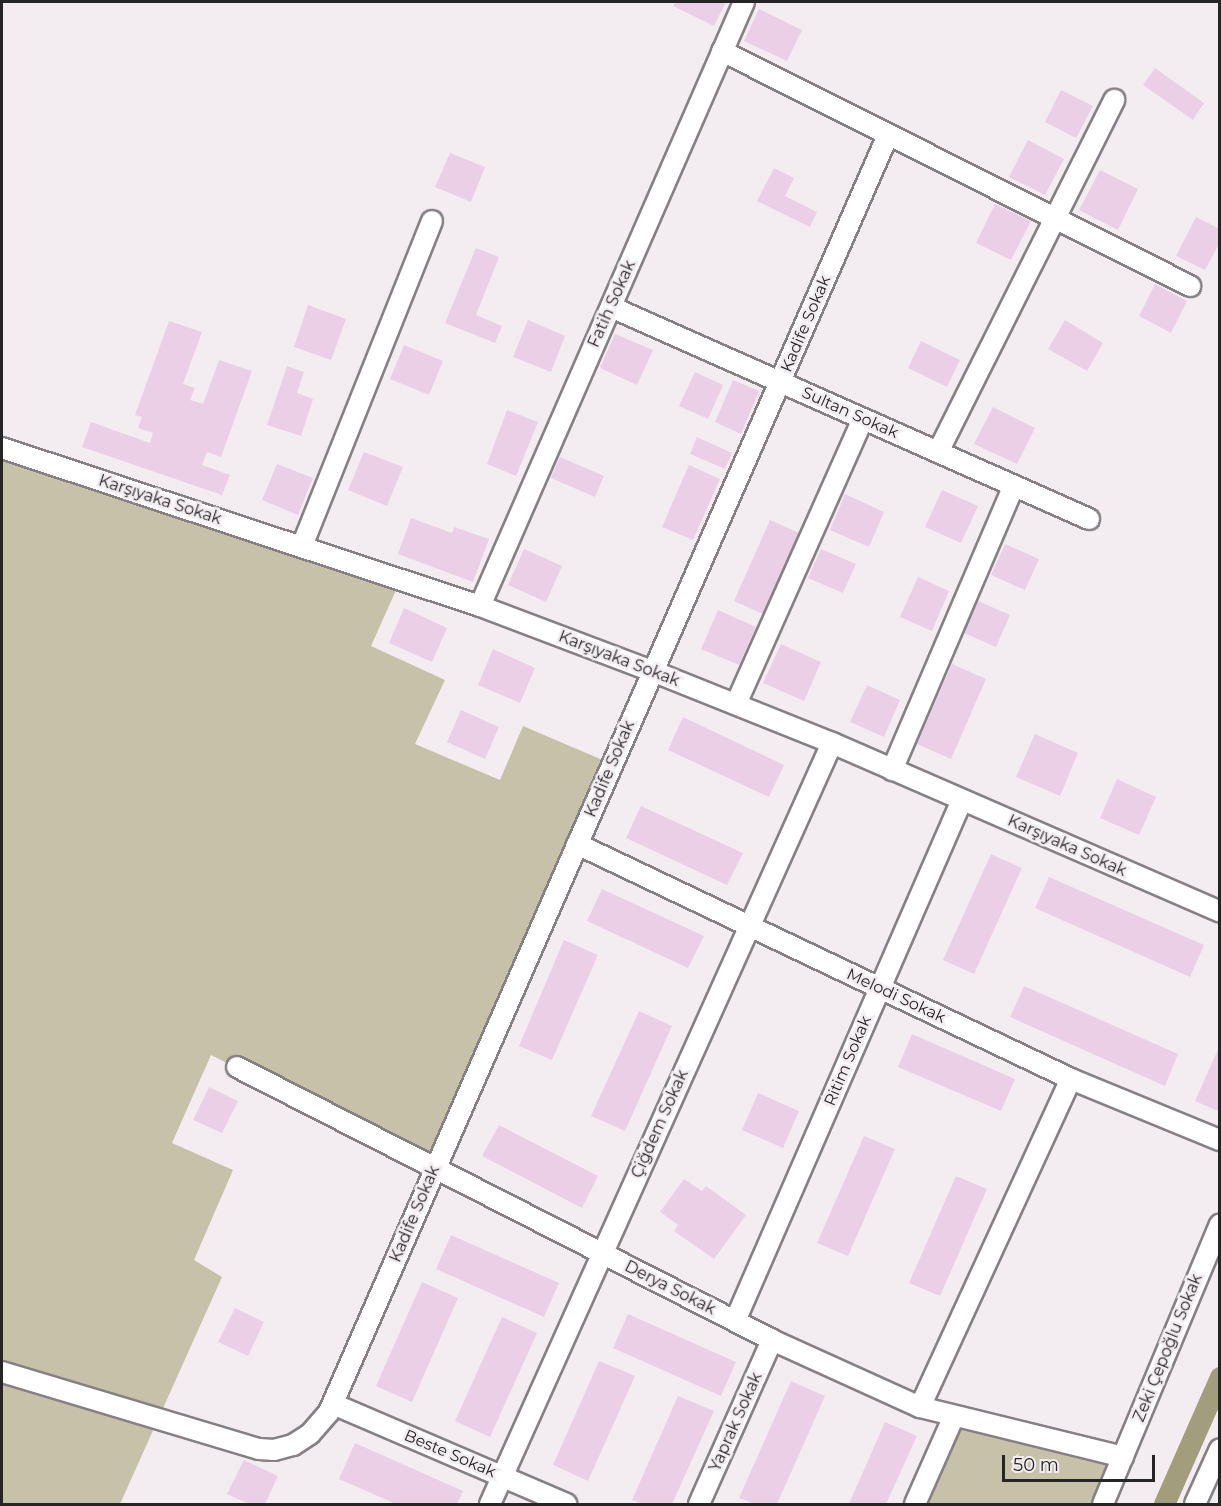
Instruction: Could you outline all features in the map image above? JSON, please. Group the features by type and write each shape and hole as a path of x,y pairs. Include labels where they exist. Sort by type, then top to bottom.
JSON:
{"street":[{"name":"Fatih Sokak","path":"480,606 744,2"},
{"path":"722,51 1190,286"},
{"path":"938,452 1114,100"},
{"name":"Kadife Sokak","path":"2,1372 259,1449 274,1450 293,1445 321,1423 333,1404 888,135"},
{"path":"302,546 432,221"},
{"name":"Sultan Sokak","path":"611,307 1089,519"},
{"path":"736,704 863,419"},
{"name":"Karşıyaka Sokak","path":"2,448 480,606 652,671 832,743 1220,912"},
{"path":"892,770 1014,486"},
{"name":"Çiğdem Sokak","path":"490,1504 832,743"},
{"name":"Ritim Sokak","path":"735,1321 962,800"},
{"name":"Melodi Sokak","path":"577,844 1071,1079 1220,1140"},
{"name":"Derya Sokak","path":"237,1067 772,1340 920,1407 1123,1456"},
{"path":"920,1407 1071,1079"},
{"name":"Zeki Çepoğlu Sokak","path":"1103,1504 1220,1224"},
{"name":"Yaprak Sokak","path":"699,1504 772,1340"},
{"name":"Beste Sokak","path":"333,1404 566,1504"},
{"path":"915,1504 954,1416"},
{"path":"1195,1504 1220,1449"}],"shaded area":[{"path":"2,448 401,579 371,646 445,680 415,744 500,780 523,726 612,764 435,1168 211,1055 172,1143 233,1170 194,1260 222,1277 120,1504 2,1504"},
{"path":"954,1416 1123,1457 1103,1504 915,1504"}],"building":[{"path":"675,2 726,2 714,26 673,6"},
{"path":"759,9 802,30 787,61 744,41"},
{"path":"1155,68 1204,103 1193,120 1143,85"},
{"path":"1061,90 1093,106 1076,138 1045,122"},
{"path":"1028,140 1064,159 1045,195 1009,177"},
{"path":"450,153 485,167 471,202 435,187"},
{"path":"774,168 794,178 785,196 817,212 810,227 757,201"},
{"path":"1100,170 1138,189 1118,230 1079,210"},
{"path":"995,204 1031,221 1011,260 976,243"},
{"path":"1196,217 1220,229 1220,242 1205,270 1176,256"},
{"path":"476,248 499,257 476,315 502,326 495,343 445,323"},
{"path":"1155,284 1187,301 1171,333 1139,316"},
{"path":"308,305 346,319 331,360 294,347"},
{"path":"528,320 565,336 551,372 513,357"},
{"path":"1065,320 1103,343 1087,371 1048,349"},
{"path":"169,321 202,332 183,384 195,388 190,400 203,404 219,360 252,371 221,457 207,452 202,465 230,475 222,495 82,447 91,422 150,443 153,433 138,428 142,417 135,415"},
{"path":"615,334 653,350 637,385 600,368"},
{"path":"921,341 960,360 947,387 908,368"},
{"path":"404,345 443,361 429,395 390,379"},
{"path":"287,366 304,372 297,393 313,399 301,436 267,425"},
{"path":"695,372 723,385 708,419 679,406"},
{"path":"733,380 759,391 741,434 715,422"},
{"path":"993,407 1035,428 1017,464 974,444"},
{"path":"507,410 538,422 516,476 487,464"},
{"path":"697,437 732,453 725,469 690,454"},
{"path":"364,452 403,467 387,506 348,490"},
{"path":"560,457 604,476 595,497 551,478"},
{"path":"277,464 313,478 298,515 262,500"},
{"path":"689,465 720,479 693,540 662,527"},
{"path":"942,490 978,506 961,543 925,527"},
{"path":"845,494 884,512 869,547 830,530"},
{"path":"411,518 452,533 454,527 489,539 473,582 398,554"},
{"path":"770,520 799,533 763,614 734,601"},
{"path":"1005,544 1039,559 1025,590 991,575"},
{"path":"524,549 562,566 546,602 508,585"},
{"path":"821,549 856,564 843,593 808,578"},
{"path":"918,577 949,591 932,631 900,617"},
{"path":"978,601 1010,615 996,647 964,633"},
{"path":"404,608 447,628 432,662 389,643"},
{"path":"718,610 756,627 739,665 701,649"},
{"path":"781,644 821,662 804,701 763,683"},
{"path":"493,649 535,668 520,703 478,685"},
{"path":"952,664 986,679 951,759 917,744"},
{"path":"867,685 900,700 884,737 850,722"},
{"path":"461,710 499,727 485,759 447,742"},
{"path":"683,717 784,765 769,797 668,750"},
{"path":"1035,734 1078,753 1060,796 1016,777"},
{"path":"1117,779 1156,797 1139,835 1100,818"},
{"path":"641,806 743,853 727,885 626,838"},
{"path":"991,854 1022,868 974,974 943,960"},
{"path":"1049,877 1204,945 1190,977 1035,908"},
{"path":"602,889 704,936 688,968 587,921"},
{"path":"564,940 598,955 552,1060 519,1046"},
{"path":"1024,986 1178,1054 1165,1086 1010,1017"},
{"path":"639,1011 672,1026 625,1131 591,1116"},
{"path":"912,1034 1015,1079 1001,1111 898,1067"},
{"path":"1220,1045 1220,1112 1195,1101"},
{"path":"209,1087 238,1101 222,1133 193,1120"},
{"path":"758,1093 799,1111 783,1148 742,1130"},
{"path":"499,1125 598,1176 582,1208 482,1156"},
{"path":"864,1136 895,1149 848,1256 817,1243"},
{"path":"956,1176 987,1189 940,1296 909,1283"},
{"path":"684,1179 702,1191 706,1186 746,1215 714,1259 674,1231 678,1225 660,1212"},
{"path":"451,1235 559,1283 544,1317 436,1269"},
{"path":"422,1282 458,1298 412,1402 376,1386"},
{"path":"235,1308 264,1322 248,1356 218,1342"},
{"path":"628,1314 736,1362 721,1396 613,1348"},
{"path":"502,1317 537,1333 490,1437 455,1421"},
{"path":"599,1361 635,1376 588,1481 553,1465"},
{"path":"791,1381 825,1396 777,1504 755,1504 739,1498"},
{"path":"678,1396 714,1411 672,1504 642,1504 632,1500"},
{"path":"885,1422 917,1436 886,1504 849,1504"},
{"path":"355,1443 463,1491 457,1504 396,1504 339,1479"},
{"path":"244,1460 278,1476 265,1504 249,1504 227,1494"}],"waterway":[{"path":"1164,1504 1220,1377"}]}
